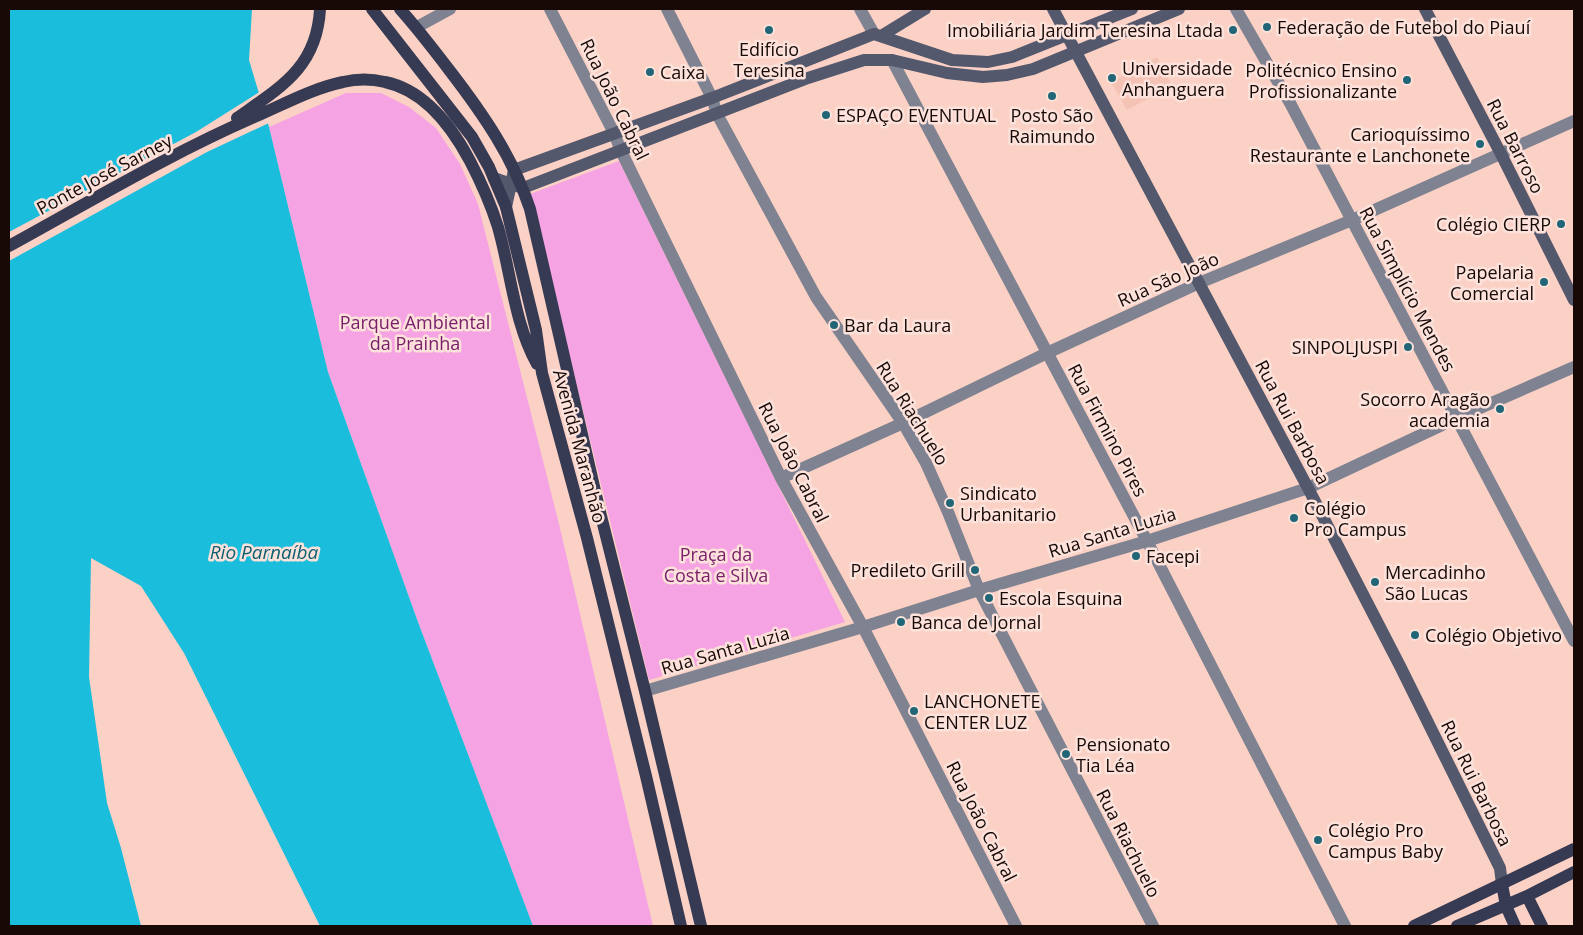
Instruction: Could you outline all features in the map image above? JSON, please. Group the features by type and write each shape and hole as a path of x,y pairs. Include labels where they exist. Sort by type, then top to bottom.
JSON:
{"main road":[{"name":"Ponte José Sarney","path":"215,134 269,95 296,72 307,58 314,44 319,25 320,9"},
{"name":"Avenida Maranhão","path":"372,9 472,137 494,178 506,207 536,330 542,373 637,738 681,926"},
{"name":"Avenida Maranhão","path":"400,9 417,28 490,126 506,153 514,170 517,186 530,209 599,508 701,926"},
{"path":"514,170 712,98 877,35 925,9"},
{"name":"Rua Rui Barbosa","path":"1053,9 1308,488 1400,666 1500,868 1502,884"},
{"path":"877,35 952,60 988,62 1012,57 1132,9"},
{"path":"494,178 517,186 621,151 839,67 864,60 892,60 947,73 983,78 1007,75 1033,69 1179,9"},
{"name":"Rua Barroso","path":"1426,9 1574,300"},
{"name":"Ponte José Sarney","path":"9,246 215,134 294,100 344,82 375,80 395,85 418,96 429,105 448,126 469,160 498,227 524,335 542,373"},
{"path":"506,207 517,186"},
{"path":"1414,926 1574,848"},
{"path":"1457,926 1528,896 1574,872"},
{"path":"1502,884 1506,906 1515,926"},
{"path":"1528,896 1542,926"}],"street":[{"path":"417,28 450,9"},
{"name":"Rua João Cabral","path":"550,9 614,133 621,151 781,478 863,627 1016,926"},
{"name":"Rua Riachuelo","path":"667,9 712,98 717,114 816,297 903,423 938,488 979,590 1153,926"},
{"path":"860,9 877,35"},
{"name":"Rua Simplício Mendes","path":"1236,9 1290,103 1574,641"},
{"name":"Rua Firmino Pires","path":"892,60 1147,541 1344,926"},
{"name":"Rua São João","path":"781,478 903,423 1047,353 1199,283 1352,220 1574,121"},
{"name":"Rua Santa Luzia","path":"645,691 1147,541 1308,488 1457,418 1574,367"}],"shaded area":[{"path":"1157,57 1172,86 1127,110 1111,82"}],"green space":[{"name":"Parque Ambiental da Prainha","path":"346,93 381,93 409,107 436,128 460,164 478,204 559,524 653,926 533,926 418,622 328,372 269,127"},
{"name":"Praça da Costa e Silva","path":"619,161 845,622 649,680 530,194"}],"water":[{"name":"Rio Parnaíba","path":"9,9 252,9 249,60 269,127 328,372 418,622 533,926 320,926 184,653 141,586 91,558 89,677 107,803 121,848 141,926 9,926"}],"pier":[{"path":"261,91 271,122 207,152 9,261 9,232 196,132"}],"place":[{"name":"Federação de Futebol do Piauí","path":"1267,27"},
{"name":"Edifício Teresina","path":"769,30"},
{"name":"Imobiliária Jardim Teresina Ltada","path":"1233,30"},
{"name":"Caixa","path":"650,72"},
{"name":"Universidade Anhanguera","path":"1112,78"},
{"name":"Politécnico Ensino Profissionalizante","path":"1407,80"},
{"name":"Posto São Raimundo","path":"1052,96"},
{"name":"ESPAÇO EVENTUAL","path":"826,115"},
{"name":"Carioquíssimo Restaurante e Lanchonete","path":"1480,144"},
{"name":"Colégio CIERP","path":"1561,224"},
{"name":"Papelaria Comercial","path":"1544,282"},
{"name":"Bar da Laura","path":"834,325"},
{"name":"SINPOLJUSPI","path":"1408,347"},
{"name":"Socorro Aragão academia","path":"1500,409"},
{"name":"Sindicato Urbanitario","path":"950,503"},
{"name":"Colégio Pro Campus","path":"1294,518"},
{"name":"Facepi","path":"1136,556"},
{"name":"Predileto Grill","path":"975,570"},
{"name":"Mercadinho São Lucas","path":"1375,582"},
{"name":"Escola Esquina","path":"989,598"},
{"name":"Banca de Jornal","path":"901,622"},
{"name":"Colégio Objetivo","path":"1415,635"},
{"name":"LANCHONETE CENTER LUZ","path":"914,711"},
{"name":"Pensionato Tia Léa","path":"1066,754"},
{"name":"Colégio Pro Campus Baby","path":"1318,840"}]}
